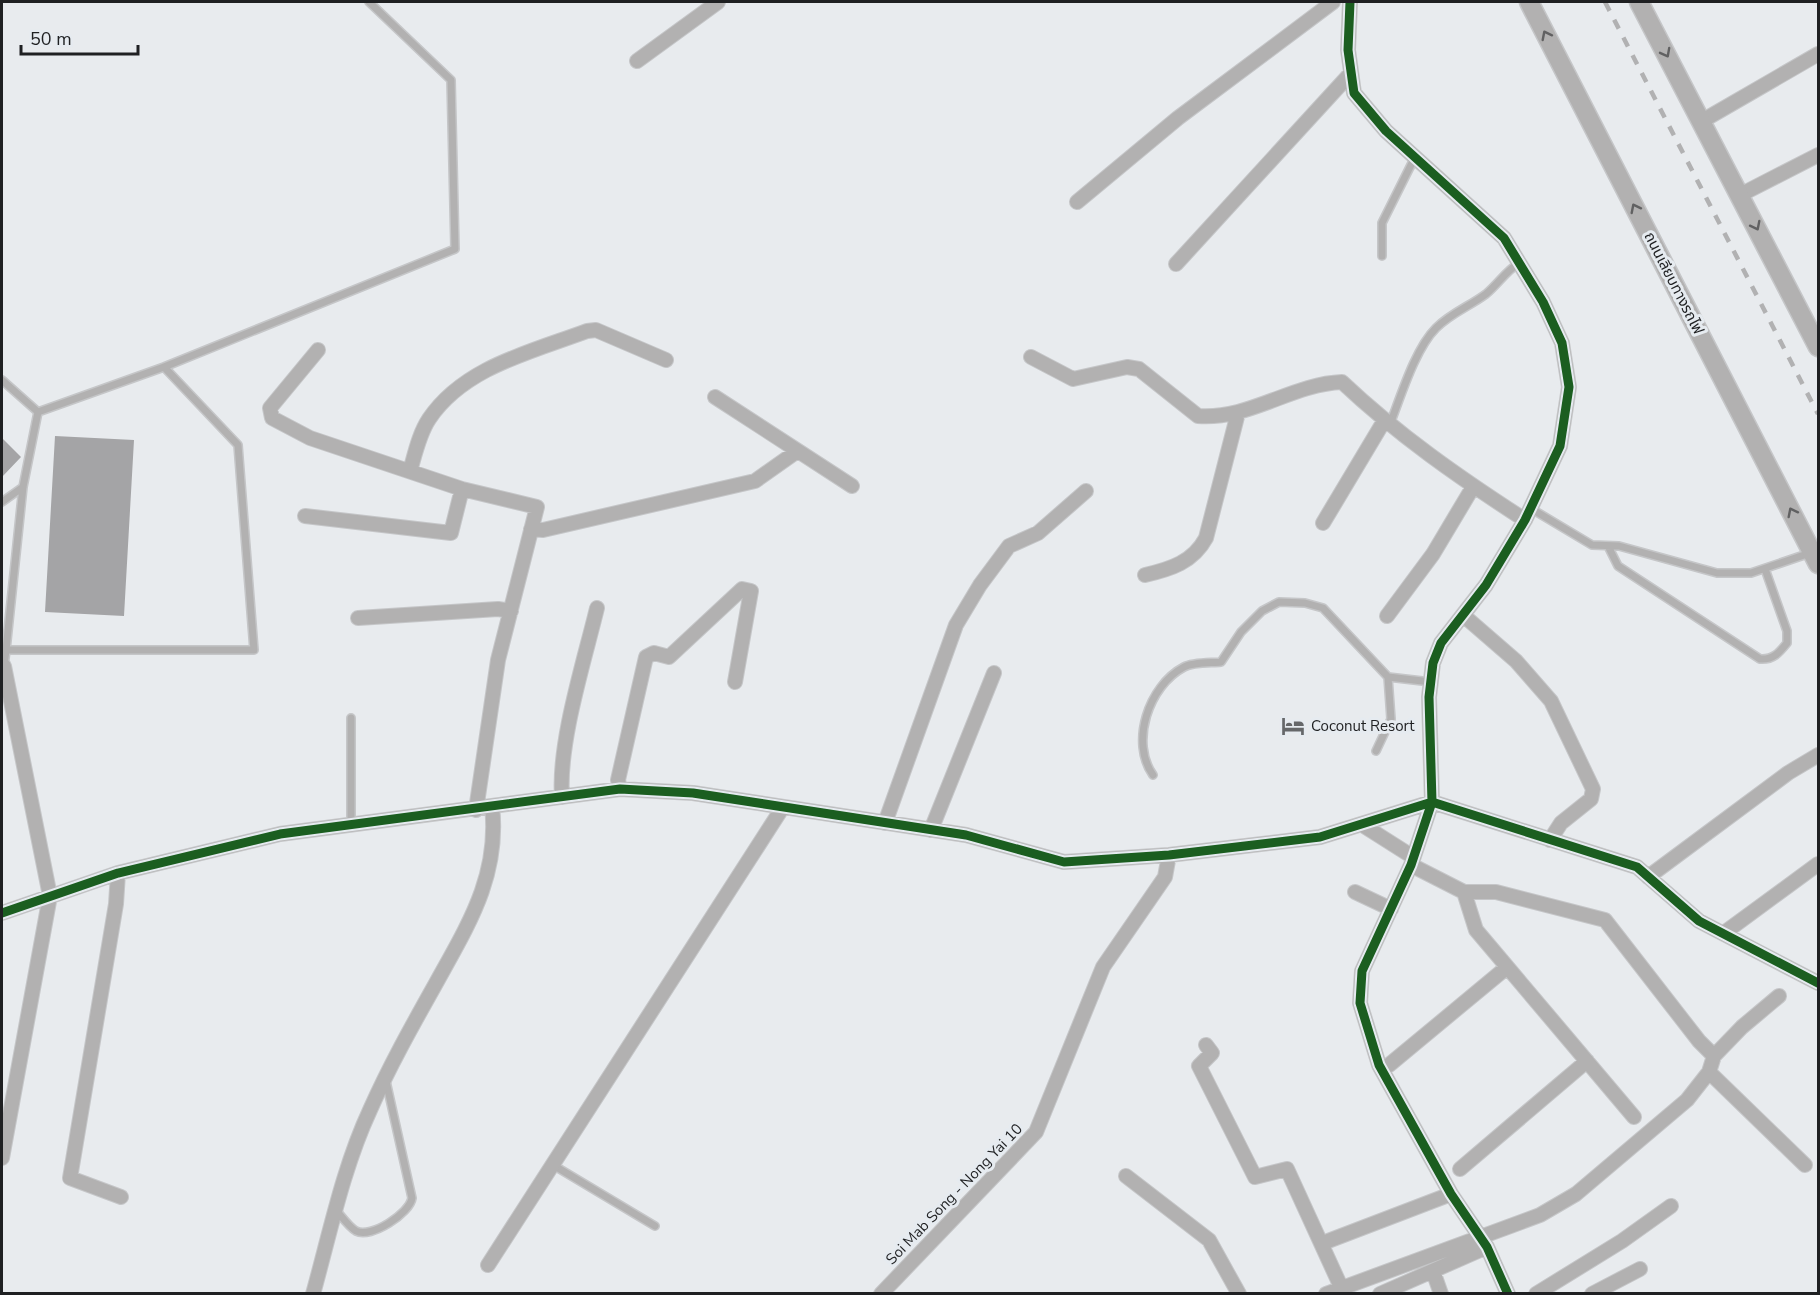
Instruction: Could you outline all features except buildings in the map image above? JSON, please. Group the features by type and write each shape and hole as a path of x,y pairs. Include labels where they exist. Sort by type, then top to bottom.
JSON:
{"street":[{"path":"637,61 718,2"},
{"path":"1077,202 1178,118 1333,2"},
{"path":"1350,2 1348,50 1354,93 1386,131 1504,238 1543,302 1562,343 1569,387 1560,447 1528,514 1486,585 1441,643 1433,663 1431,682 1432,802 1412,861 1362,971 1360,1003 1379,1065 1451,1194 1487,1248 1508,1293"},
{"name":"ถนนเลียบทางรถไฟ","path":"1529,2 1815,558"},
{"path":"1639,2 1818,348"},
{"path":"1702,121 1818,54"},
{"path":"1176,264 1352,73"},
{"path":"1740,195 1818,155"},
{"path":"410,471 429,419 454,392 478,373 587,331 596,330 666,360"},
{"path":"318,350 270,408 272,418 310,438 462,489 537,507 498,660 476,810"},
{"path":"1031,357 1073,379 1127,367 1139,369 1198,416 1238,413 1326,383 1342,382 1387,424 1473,487 1528,514"},
{"path":"715,397 796,452 852,486"},
{"path":"1145,575 1188,560 1199,550 1206,537 1238,413"},
{"path":"1323,523 1387,424"},
{"path":"531,529 543,530 755,481 796,452"},
{"path":"1387,616 1433,554 1473,487"},
{"path":"305,516 451,533 462,489"},
{"path":"885,823 956,625 980,585 1009,546 1038,532 1086,491"},
{"path":"620,789 618,780 646,657 654,653 669,657 742,589 751,591 735,682"},
{"path":"562,796 561,782 572,715 597,608"},
{"path":"358,618 498,609 511,611"},
{"path":"1463,615 1515,661 1551,701 1593,789 1591,799 1562,823 1550,840"},
{"path":"2,1158 50,896 4,666"},
{"path":"932,830 994,673"},
{"path":"1648,877 1788,772 1818,755"},
{"path":"2,913 118,873 280,834 476,810 620,789 693,793 966,835 1064,862 1169,855 1320,837 1432,802 1636,867 1699,921 1818,983"},
{"path":"313,1293 336,1210 369,1112 385,1078 473,917 488,876 494,847 492,806"},
{"path":"488,1265 783,807"},
{"path":"1361,824 1412,861 1464,892 1496,892 1605,920 1699,1041 1714,1056"},
{"name":"Soi Mab Song - Nong Yai 10","path":"881,1293 1036,1132 1103,967 1165,877 1169,855"},
{"path":"1724,933 1818,864"},
{"path":"118,873 116,904 70,1178 121,1197"},
{"path":"1355,892 1391,909"},
{"path":"1464,892 1476,930 1634,1117"},
{"path":"1389,1065 1506,968"},
{"path":"1326,1293 1552,1210 1576,1194 1687,1100 1709,1072 1714,1056 1742,1027 1779,996"},
{"path":"1206,1045 1212,1053 1199,1066 1255,1177 1287,1169 1341,1287"},
{"path":"1460,1169 1587,1061"},
{"path":"1709,1072 1805,1165"},
{"path":"1126,1176 1209,1240 1239,1293"},
{"path":"1328,1241 1451,1194"},
{"path":"1536,1293 1622,1241 1671,1206"},
{"path":"1380,1293 1487,1248"},
{"path":"1593,1293 1640,1269"},
{"path":"1433,1272 1441,1293"}],"lane":[{"path":"38,412 164,367 455,249 450,80 369,2"},
{"path":"1382,256 1382,222 1415,157"},
{"path":"1387,424 1409,376 1435,329 1461,308 1484,295 1519,262"},
{"path":"4,650 254,650 238,445 164,367"},
{"path":"2,380 38,412"},
{"path":"4,666 23,487 38,412"},
{"path":"2,502 23,487"},
{"path":"1528,514 1593,545 1628,548 1717,573 1740,574 1815,558"},
{"path":"1608,546 1618,566 1760,659 1768,660 1787,643 1787,632 1765,569"},
{"path":"1153,775 1144,762 1142,734 1154,701 1164,685 1185,666 1221,662 1241,632 1262,611 1279,602 1305,603 1323,608 1388,677 1391,719 1376,750"},
{"path":"1388,677 1431,682"},
{"path":"351,718 351,825"},
{"path":"336,1210 356,1231 364,1233 374,1231 403,1214 411,1205 412,1198 385,1078"},
{"path":"553,1165 655,1226"}],"railway":[{"path":"1605,2 1818,414"}],"cycle path":[{"path":"1350,2 1348,50 1354,93 1386,131 1504,238 1543,302 1562,343 1569,387 1560,446 1525,520 1486,585 1441,643 1433,663 1429,697 1432,802 1411,865 1362,971 1360,1003 1379,1065 1451,1194 1487,1247 1508,1294"},
{"path":"2,913 118,873 280,834 620,789 693,793 966,835 1064,862 1169,855 1320,837 1432,802 1637,867 1699,921 1818,983"}],"place":[{"name":"Coconut Resort","path":"1293,726"}]}
